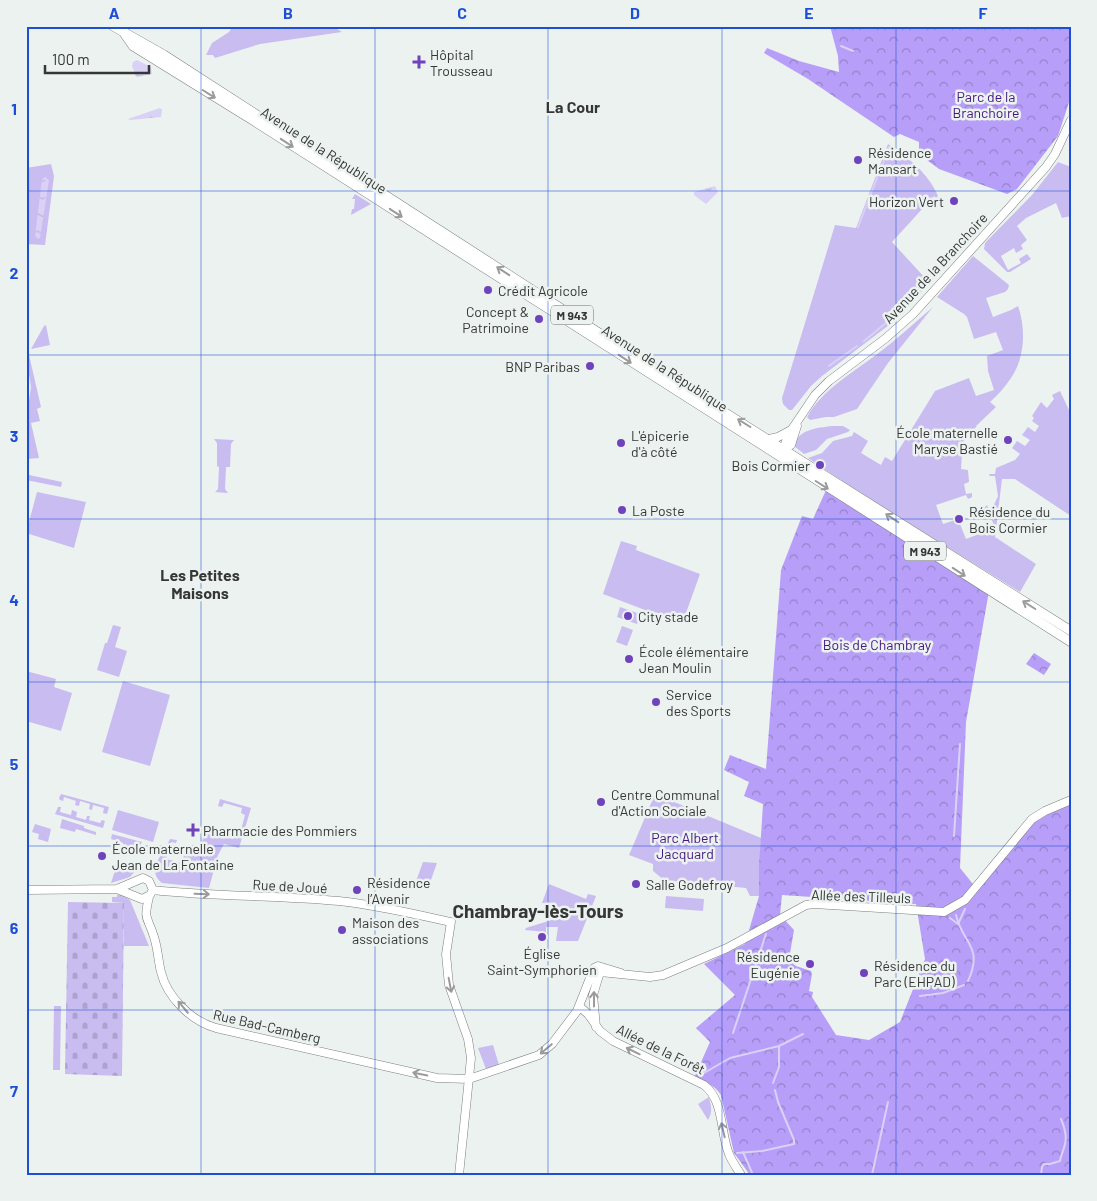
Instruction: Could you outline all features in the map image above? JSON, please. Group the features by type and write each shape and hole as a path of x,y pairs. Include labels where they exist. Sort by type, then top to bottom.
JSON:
{"main road":[{"name":"Avenue de la République","path":"113,26 157,51 286,132 608,339 1071,631"},
{"name":"Avenue de la République","path":"123,32 133,46 251,119 1071,642"}],"street":[{"name":"Avenue de la Branchoire","path":"781,458 785,450 786,439 811,399 824,386 886,338 913,314 1046,167 1055,154 1071,120"},
{"path":"768,439 786,433 796,425"},
{"name":"Allée des Tilleuls","path":"599,969 650,977 663,975 727,948 806,905 944,912 965,900 1032,819 1071,800"},
{"path":"26,890 118,889 140,898 151,893 151,883 146,879 140,879 118,889"},
{"path":"134,883 132,889 134,894"},
{"name":"Rue de Joué","path":"151,893 282,897 340,901 451,922 446,954 449,985 470,1046 469,1079"},
{"name":"Rue Bad-Camberg","path":"151,893 145,916 154,937 162,978 181,1006 196,1020 216,1028 398,1070 438,1078 469,1079"},
{"path":"459,1175 469,1079 539,1055 552,1044 578,1009 591,972 599,969"},
{"name":"Allée de la Forêt","path":"599,969 593,995 596,1027 613,1041 704,1085 712,1091 729,1156 741,1175"},
{"path":"578,1009 588,1014 596,1027"}],"green space":[{"path":"233,26 332,26 342,32 260,44 215,58 213,55 206,55 212,43 229,32"},
{"name":"Parc de la Branchoire","path":"830,26 1071,26 1071,96 1058,136 1017,189 1007,194 939,169 919,154 919,142 900,134 894,137 808,79 764,53 767,48 799,61 839,72 838,56"},
{"path":"888,144 923,173 938,196 936,198 934,196 892,242 927,280 959,245 961,247 906,309 889,325 822,376 811,386 792,410 789,410 783,404 782,398 835,225 856,228"},
{"path":"1058,162 1071,167 1071,216 1062,218 1056,203 1026,218 1017,226 1027,240 1021,245 1023,249 1016,253 1014,248 1001,256 1008,270 1021,263 1019,259 1027,254 1031,259 1007,272 984,249 985,243 1032,195"},
{"path":"51,164 54,176 45,245 26,244 26,168"},
{"path":"355,194 371,204 351,215 355,199 352,199"},
{"path":"973,256 1009,285 1005,292 986,298 993,317 1018,306 1021,315 1023,343 1016,370 1004,388 990,402 996,407 977,425 973,432 965,431 961,469 968,470 969,482 964,484 966,494 972,493 972,497 968,499 966,495 936,505 943,524 958,519 966,539 995,528 988,510 983,512 982,510 987,505 989,509 993,507 998,496 995,476 990,476 989,474 995,474 996,468 1015,460 1020,454 1012,448 1017,441 1025,446 1030,440 1022,435 1028,427 1035,432 1039,426 1032,421 1034,418 1032,416 1041,402 1047,408 1054,399 1052,395 1060,391 1069,410 1071,410 1071,516 1015,479 1002,479 995,537 1036,564 1020,592 808,458 822,453 833,441 852,436 854,432 868,441 861,453 881,465 885,457 892,461 935,391 969,378 976,396 994,390 988,371 987,356 1003,350 996,332 974,339 967,317 937,297"},
{"path":"933,307 888,363 857,409 834,417 810,420 807,417 813,407 829,390 883,349"},
{"path":"46,325 50,345 31,349 44,326"},
{"path":"26,355 29,355 41,407 37,409 40,421 31,423 39,458 27,459 29,475 62,482 61,487 26,480 26,422 31,387"},
{"path":"843,426 850,430 827,439 816,450 804,454 794,446 796,440 809,430"},
{"path":"214,439 234,440 231,444 230,467 226,467 225,489 228,493 215,492 218,489 219,467 217,466 217,443"},
{"name":"Bois de Chambray","path":"827,488 989,591 966,722 960,868 973,884 980,883 1027,823 1071,800 1071,1175 750,1175 734,1153 721,1095 709,1084 693,1080 710,1042 696,1028 735,995 704,964 745,944 759,896 763,804 744,796 749,782 724,770 730,755 766,769 781,570 802,516 813,519","holes":["782,895 916,904 925,959 900,1022 869,1040 836,1035 812,997 813,992 809,991 811,971 796,966 789,959 794,930 780,915"]},
{"path":"37,492 86,502 74,548 26,533"},
{"path":"621,541 637,546 636,550 700,574 682,624 603,594"},
{"name":"City stade","path":"620,607 640,614 637,624 617,617"},
{"path":"113,625 121,627 115,647 127,651 119,677 97,670 105,643 107,643"},
{"path":"622,626 633,630 627,646 616,642"},
{"path":"1034,653 1051,664 1044,675 1026,664"},
{"path":"26,671 56,679 54,687 72,693 61,731 26,721"},
{"path":"123,681 170,695 150,766 102,752"},
{"path":"61,794 109,807 107,814 103,813 104,808 93,805 92,810 89,809 90,804 80,801 79,806 75,805 76,801 64,797 63,801 60,800"},
{"name":"Parc Albert Jacquard","path":"655,794 761,838 759,896 750,896 746,888 664,880 653,871 653,864 629,855"},
{"path":"220,799 251,808 239,848 224,844 218,855 209,888 162,883 157,878 155,867 170,839 177,840 176,843 171,842 166,859 182,863 183,851 198,856 205,831 219,835 220,830 223,831 221,836 233,839 235,833 240,834 245,815 241,813 242,808 224,803 222,807 218,806"},
{"path":"58,807 61,807 60,812 71,815 72,810 77,812 76,817 86,820 87,816 90,816 89,820 100,823 102,820 105,821 103,828 55,814"},
{"path":"118,810 159,822 153,842 112,830"},
{"path":"62,819 84,826 84,828 96,832 96,835 76,829 75,832 60,828"},
{"path":"35,824 51,829 48,842 38,839 39,834 32,832"},
{"path":"112,834 142,842 139,847 123,844 111,839"},
{"path":"123,861 140,866 130,877 111,883 117,864"},
{"path":"423,862 437,863 428,888 415,884"},
{"path":"549,884 586,899 588,894 596,896 578,941 556,941 558,927 546,927 546,932 525,930 526,928 558,918 551,903 542,903"},
{"path":"117,895 122,895 130,900 149,946 124,946 124,903 112,902 112,897 117,897"},
{"path":"666,896 704,899 703,911 665,908"},
{"path":"68,902 124,903 122,1076 65,1074"},
{"path":"54,1006 61,1006 60,1070 53,1070"},
{"path":"493,1045 499,1065 486,1069 478,1048"},
{"path":"709,1097 711,1112 708,1120 698,1104"}],"water":[{"path":"137,60 151,67 152,74 136,77 132,66 133,62"},
{"path":"160,108 162,110 161,117 128,119"},
{"path":"45,177 49,180 40,238 38,239 35,236 42,179"},
{"path":"715,186 718,192 706,204 694,195 694,192"}],"waterway":[{"path":"841,46 853,51"},
{"path":"879,174 889,147"},
{"path":"858,227 877,178"},
{"path":"932,276 958,247"},
{"path":"915,295 927,281"},
{"path":"864,341 911,300"},
{"path":"829,366 857,346"},
{"path":"954,836 960,744"},
{"path":"950,918 958,924 965,909"},
{"path":"956,915 973,952 974,960 968,981"},
{"path":"733,1033 766,934"},
{"path":"920,996 943,993 964,985"},
{"path":"704,1073 730,1058 779,1046 803,1034"},
{"path":"773,1083 779,1067 779,1046"},
{"path":"737,1153 762,1151 794,1144 775,1090"},
{"path":"872,1175 888,1102"},
{"path":"1041,1175 1044,1164 1060,1161 1066,1138 1061,1119"},
{"path":"743,1152 753,1175"}],"place":[{"name":"Hôpital Trousseau","path":"419,62"},
{"name":"Résidence Mansart","path":"858,160"},
{"name":"Horizon Vert","path":"954,201"},
{"name":"Crédit Agricole","path":"488,290"},
{"name":"Concept & Patrimoine","path":"539,319"},
{"name":"BNP Paribas","path":"590,366"},
{"name":"École maternelle Maryse Bastié","path":"1008,440"},
{"name":"L'épicerie d'à côté","path":"621,443"},
{"name":"Bois Cormier","path":"820,465"},
{"name":"La Poste","path":"622,510"},
{"name":"Résidence du Bois Cormier","path":"959,519"},
{"name":"City stade","path":"628,616"},
{"name":"École élémentaire Jean Moulin","path":"629,659"},
{"name":"Service des Sports","path":"656,702"},
{"name":"Centre Communal d'Action Sociale","path":"601,802"},
{"name":"Pharmacie des Pommiers","path":"193,830"},
{"name":"École maternelle Jean de La Fontaine","path":"102,856"},
{"name":"Salle Godefroy","path":"636,884"},
{"name":"Résidence l’Avenir","path":"357,890"},
{"name":"Maison des associations","path":"342,930"},
{"name":"Église Saint-Symphorien","path":"542,937"},
{"name":"Résidence Eugénie","path":"810,964"},
{"name":"Résidence du Parc (EHPAD)","path":"864,973"}],"district":[{"name":"La Cour","path":"573,106"},
{"name":"Les Petites Maisons","path":"200,583"},
{"name":"Chambray-lès-Tours","path":"538,910"}]}
